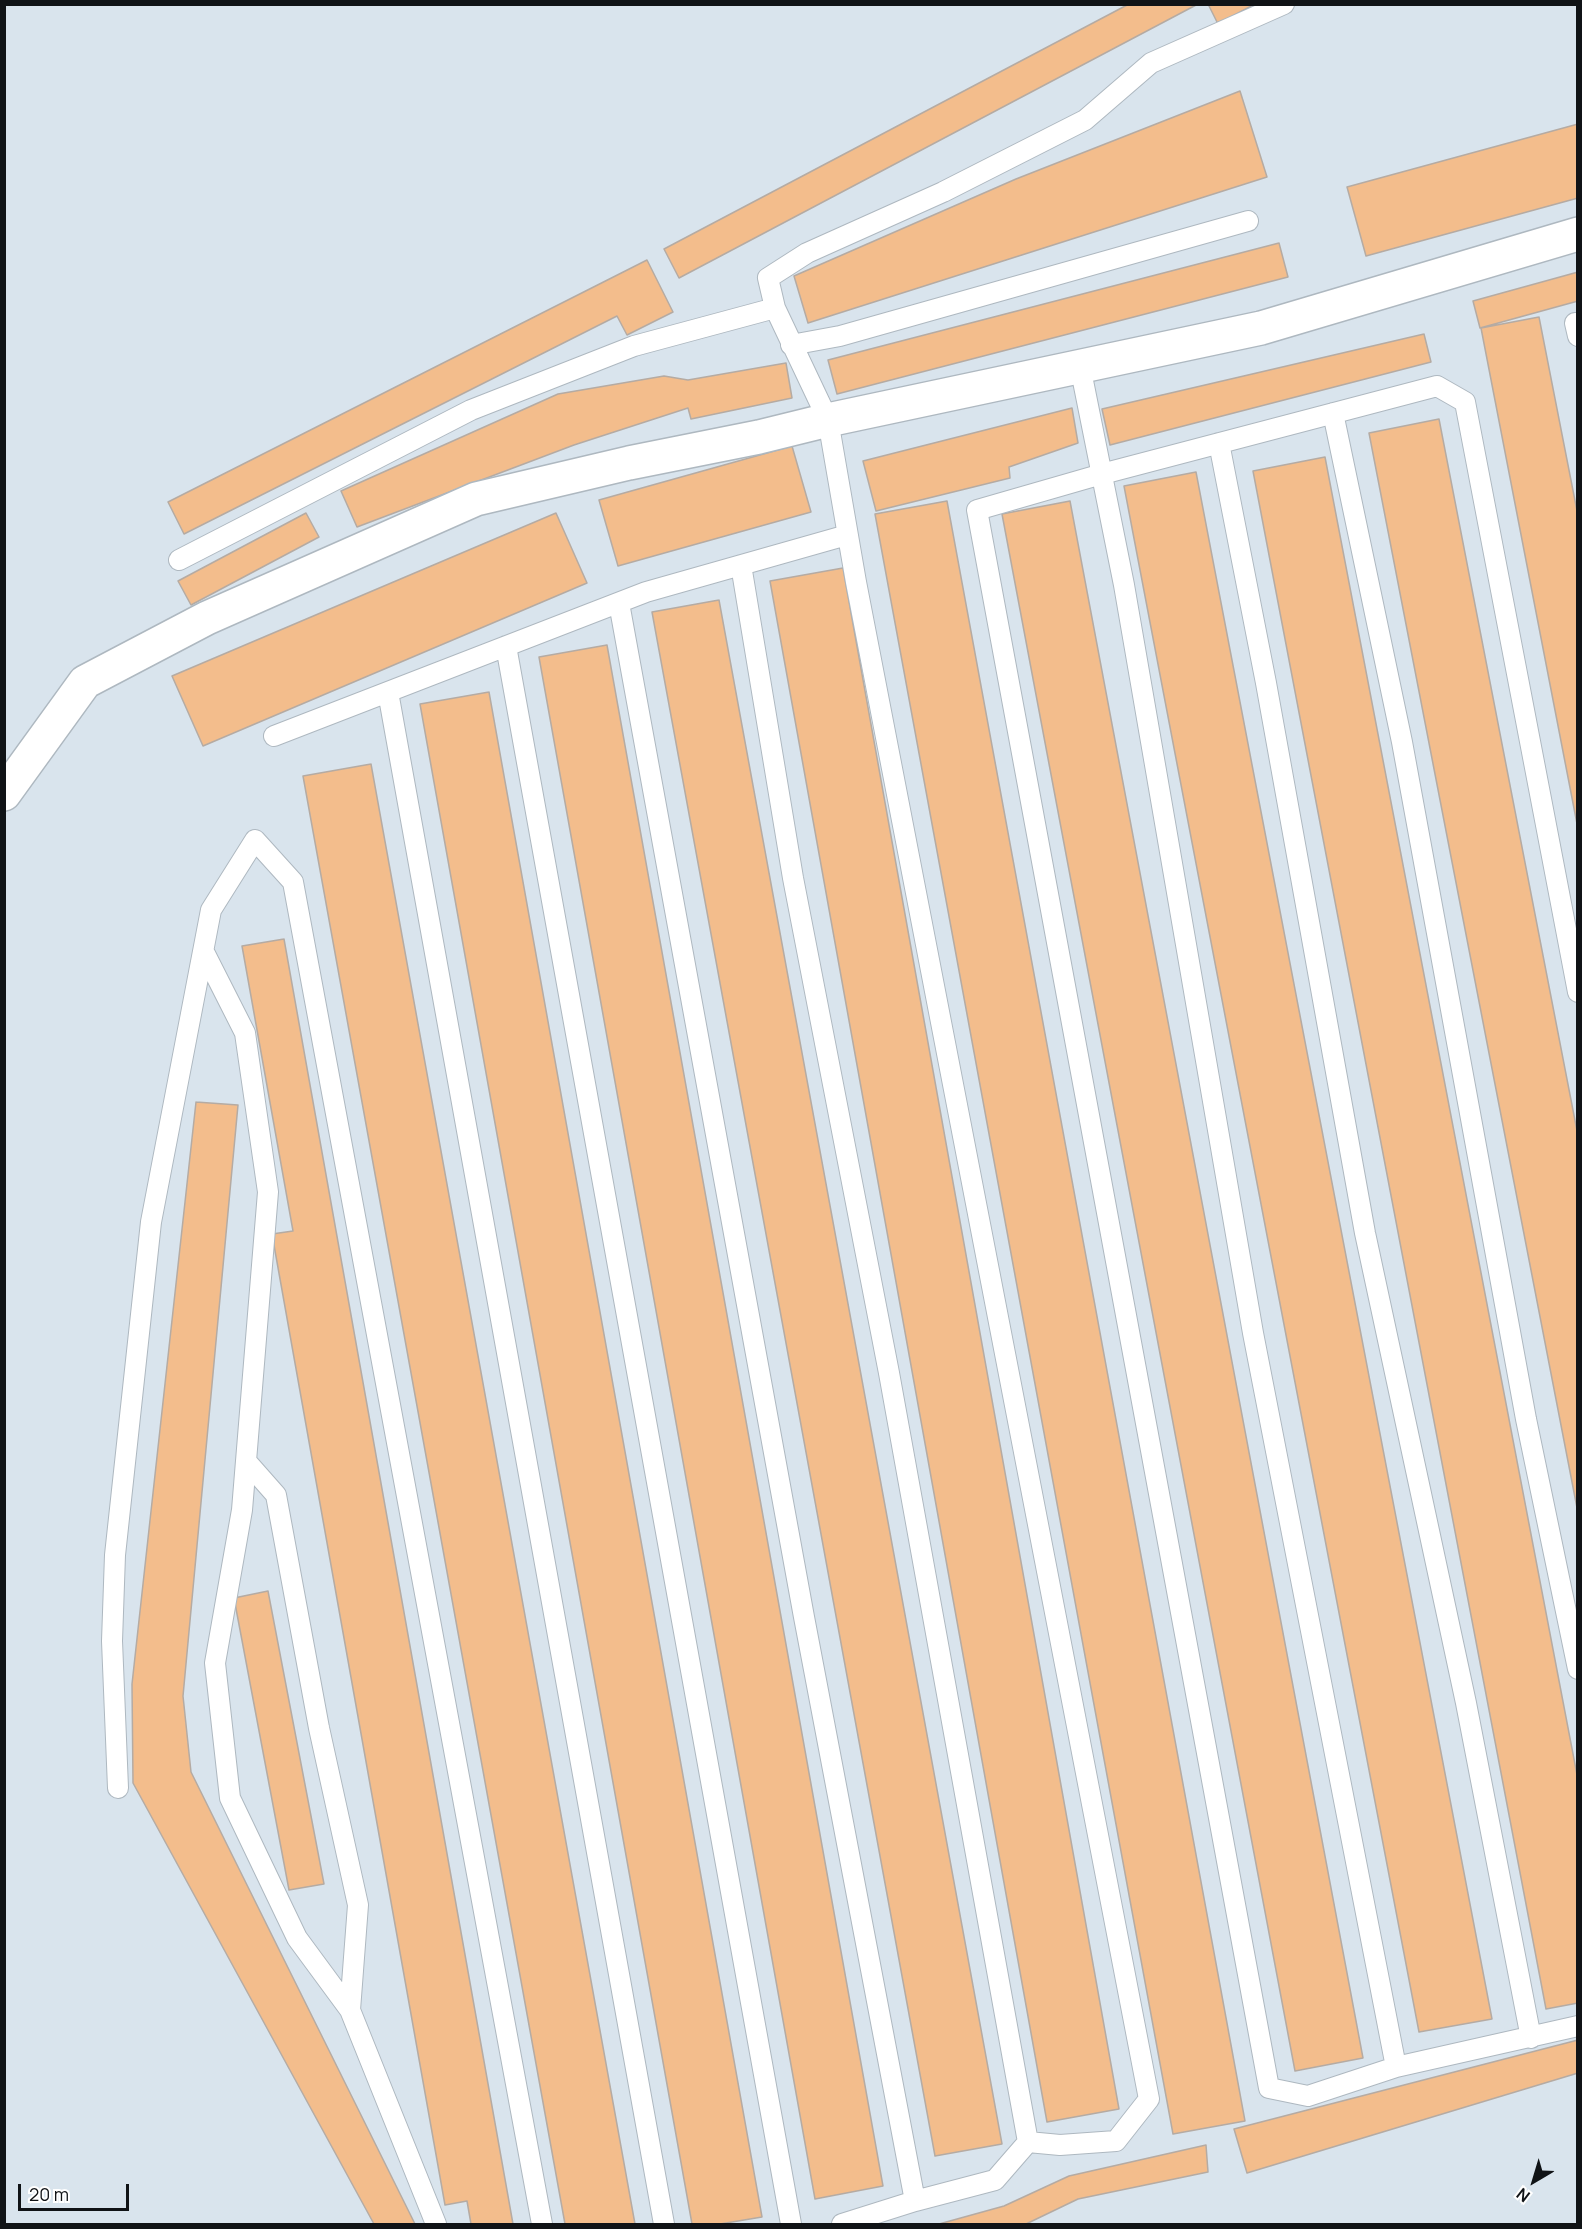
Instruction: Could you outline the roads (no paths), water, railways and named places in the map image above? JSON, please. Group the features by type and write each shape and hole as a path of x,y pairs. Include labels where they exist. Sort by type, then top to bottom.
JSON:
{"street":[{"path":"4,794 85,682 207,618 476,499 828,420 1262,328 1578,234"}],"lane":[{"path":"1028,2142 1060,2145 1116,2141 1149,2099 847,535 828,420 791,345 776,308 768,278 807,253 943,192 1085,120 1151,63 1284,4"},
{"path":"791,345 840,336 1248,221"},
{"path":"179,560 471,410 634,346 776,308"},
{"path":"1578,323 1575,323 1578,336"},
{"path":"1080,366 1124,585 1253,1332 1396,2067"},
{"path":"1578,992 1465,402 1437,386 1102,474 977,510 1269,2088 1308,2096 1396,2067 1578,2026"},
{"path":"1333,413 1402,742 1526,1419 1578,1669"},
{"path":"1219,443 1266,683 1365,1233 1466,1703 1531,2038"},
{"path":"274,736 619,603 847,535"},
{"path":"741,565 796,890 889,1373 1028,2142"},
{"path":"619,603 807,1629 915,2201"},
{"path":"506,646 791,2224"},
{"path":"388,692 664,2224"},
{"path":"117,1788 112,1641 116,1543 151,1222 211,910 255,840 293,882 542,2224"},
{"path":"204,952 245,1033 268,1192 242,1510 215,1663 230,1798 297,1938 350,2010 436,2224"},
{"path":"246,1461 276,1494 319,1728 358,1905 350,2010"},
{"path":"842,2224 915,2201 995,2180 1028,2142"}]}
